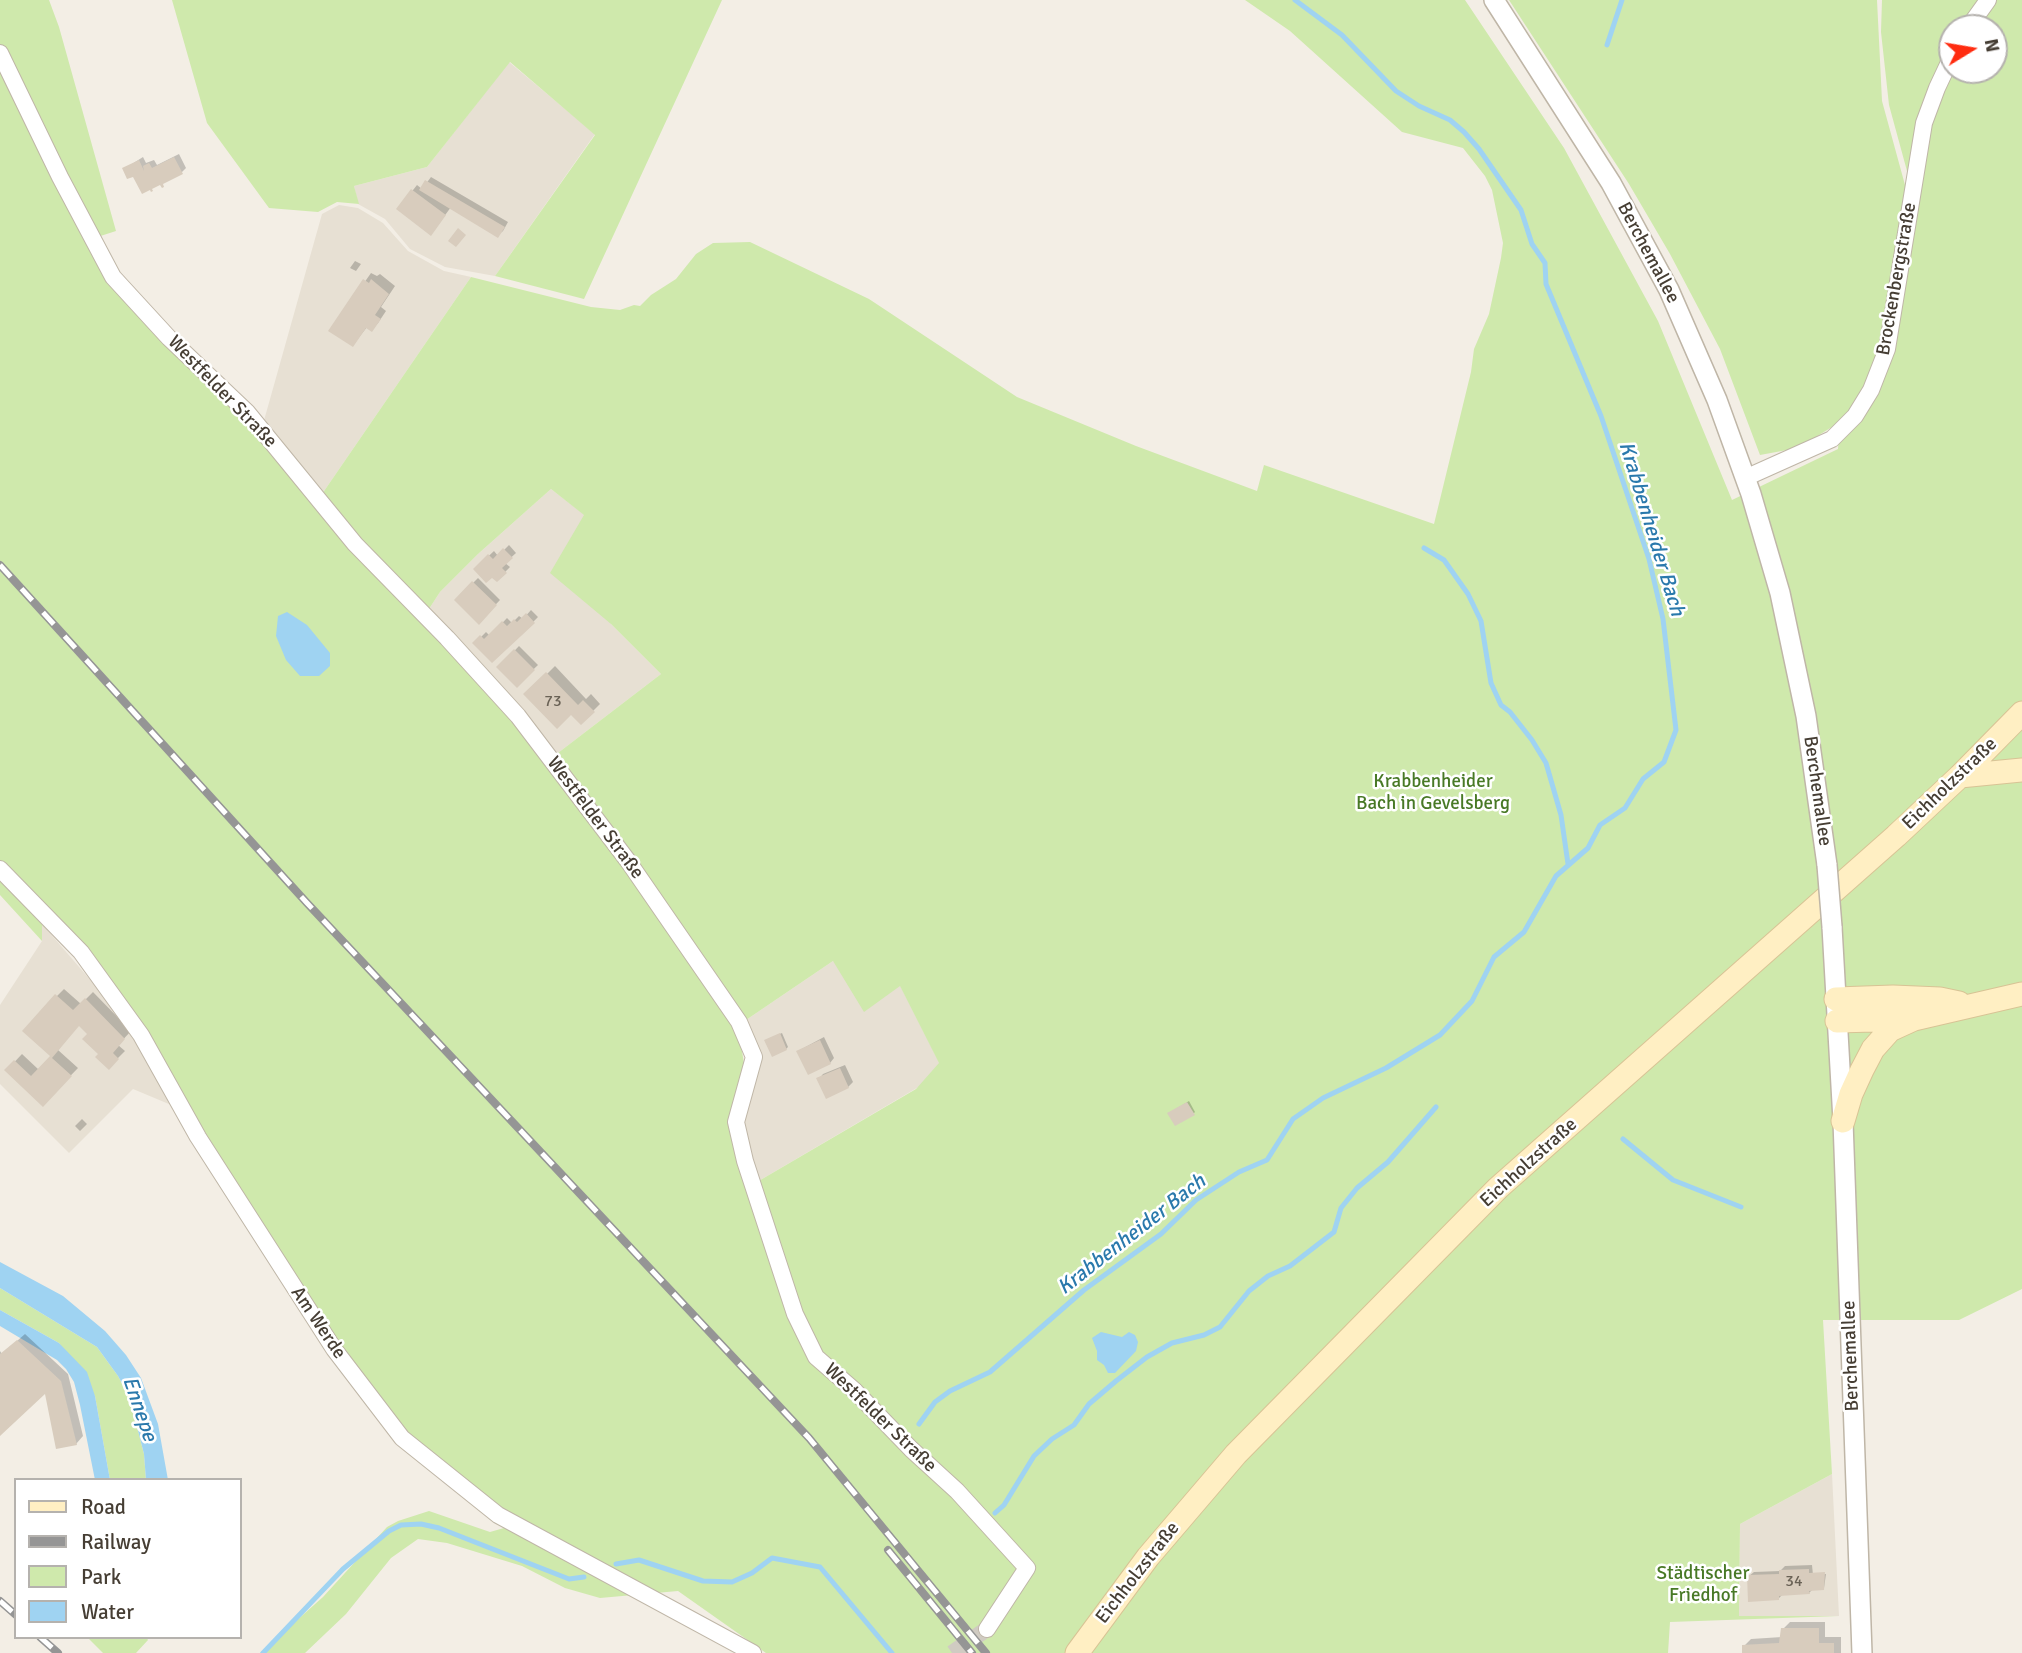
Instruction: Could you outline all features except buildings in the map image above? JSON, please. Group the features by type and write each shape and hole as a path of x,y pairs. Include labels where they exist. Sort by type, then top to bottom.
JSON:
{"main road":[{"name":"Eichholzstraße","path":"1077,1653 1148,1557 1236,1454 1498,1188 1849,879 2021,716"},
{"path":"1960,776 2022,770"},
{"path":"1843,1121 1851,1094 1873,1049 1890,1030 1914,1019 2022,994"},
{"path":"1837,1010 1893,997 1940,999 1969,1005"},
{"path":"1837,1010 1914,1019"}],"street":[{"name":"Berchemallee","path":"1494,0 1581,133 1643,240 1696,349 1767,543 1796,660 1819,795 1832,928 1843,1121 1862,1653"},
{"name":"Westfelder Straße","path":"0,53 60,177 113,277 169,338 247,412 355,544 447,638 518,716 628,861 739,1022 754,1057 736,1122 745,1161 795,1314 816,1357 854,1390 911,1449 957,1491 1027,1568 986,1629"},
{"name":"Brockenbergstraße","path":"1745,478 1832,439 1855,416 1871,390 1887,349 1924,123 1939,84"},
{"name":"Am Werde","path":"0,869 80,952 141,1035 198,1138 334,1349 402,1438 498,1515 753,1653"}],"shaded area":[{"path":"509,62 595,134 495,276 445,267 410,249 385,219 358,204 354,186 427,167"},
{"path":"339,205 358,208 383,223 408,251 444,271 471,277 322,494 263,424 322,214"},
{"path":"551,489 585,515 611,624 661,674 554,756 427,612 440,592 478,554"},
{"path":"42,924 137,1034 176,1107 133,1089 69,1153 0,1084 0,1005 42,941"},
{"path":"833,961 900,985 944,1072 757,1182 741,1122 758,1074 760,1055 746,1020"},
{"path":"1832,1474 1839,1616 1739,1616 1740,1524"}],"green space":[{"path":"0,0 49,0 116,231 88,240 109,279 167,342 242,412 351,545 444,640 562,779 679,939 726,1009 739,1034 744,1063 732,1132 790,1314 815,1361 875,1416 879,1412 858,1389 818,1354 798,1312 757,1182 916,1089 939,1063 900,986 864,1012 833,961 746,1020 636,861 554,756 661,674 611,624 550,573 584,515 551,489 478,554 440,592 427,612 359,540 322,494 471,277 591,307 620,310 634,305 640,306 651,295 676,279 696,254 713,243 750,242 869,299 1017,397 1136,446 1257,491 1264,465 1434,524 1471,372 1474,349 1489,314 1501,258 1503,243 1492,190 1485,176 1463,148 1402,132 1290,31 1245,0 1465,0 1564,148 1658,321 1732,500 1838,449 1840,422 1798,448 1760,455 1720,349 1670,254 1629,184 1509,0 1877,0 1882,101 1905,185 1910,182 1889,105 1881,32 1882,0 2022,0 2022,1289 1959,1320 1823,1320 1832,1474 1740,1524 1739,1616 1839,1616 1670,1622 1668,1653 766,1653 678,1591 600,1598 565,1588 522,1566 447,1543 418,1539 391,1558 346,1614 305,1653 260,1653 323,1597 387,1527 398,1521 429,1511 490,1532 511,1526 516,1520 496,1509 403,1435 336,1345 228,1177 144,1034 104,982 42,925 42,941 0,895"},
{"path":"172,0 722,0 584,299 495,276 595,135 510,62 427,167 354,186 359,204 337,202 318,212 269,208 207,123"},
{"path":"0,1288 97,1347 129,1396 144,1454 146,1478 110,1478 95,1396 59,1343 0,1310"},
{"path":"89,1639 148,1640 136,1653 103,1653"}],"water":[{"path":"287,612 307,625 330,653 330,666 319,676 300,676 286,660 276,636 278,616"},
{"name":"Ennepe","path":"0,1262 63,1296 105,1331 141,1378 158,1424 168,1478 146,1478 144,1454 129,1396 97,1347 0,1288"},
{"path":"0,1310 59,1343 87,1372 95,1396 110,1478 95,1478 74,1382 66,1369 57,1360 0,1326"},
{"path":"1101,1332 1122,1337 1129,1332 1135,1335 1138,1342 1136,1351 1115,1373 1108,1373 1104,1365 1097,1360 1092,1338"}],"waterway":[{"name":"Krabbenheider Bach","path":"919,1424 935,1402 950,1391 990,1372 1084,1290 1161,1234 1196,1200 1239,1172 1267,1160 1293,1119 1323,1098 1386,1068 1440,1035 1472,1001 1494,957 1524,932 1556,876 1588,848 1600,825 1625,808 1643,779 1664,762 1676,730 1663,619 1649,559 1601,416 1546,284 1545,263 1532,244 1521,210 1464,132 1450,120 1419,106 1396,91 1342,35 1295,0"},
{"name":"Krabbenheider Bach","path":"1607,45 1622,0"},
{"path":"1424,548 1444,560 1468,594 1481,621 1491,683 1501,705 1532,740 1546,763 1561,815 1568,864"},
{"path":"995,1513 1004,1505 1034,1456 1052,1439 1074,1425 1089,1404 1116,1381 1147,1357 1172,1343 1204,1335 1220,1327 1249,1291 1268,1276 1290,1266 1334,1232 1341,1208 1357,1188 1388,1162 1436,1107"},
{"path":"1623,1139 1673,1180 1741,1207"},
{"name":"Krabbenheider Bach","path":"263,1653 343,1569 389,1531 401,1525 421,1524 439,1528 569,1579 584,1577"},
{"name":"Krabbenheider Bach","path":"616,1564 639,1560 703,1581 732,1582 752,1573 772,1558 820,1567 892,1653"}],"tunnel":[{"path":"952,1653 987,1629"}],"railway":[{"path":"0,565 307,903 809,1438 986,1653"},
{"path":"888,1550 972,1653"},
{"path":"0,1601 14,1613"},
{"path":"42,1639 58,1653"}],"park label":[{"name":"Krabbenheider Bach in Gevelsberg","path":"1433,793"},
{"name":"Städtischer Friedhof","path":"1703,1585"}]}
